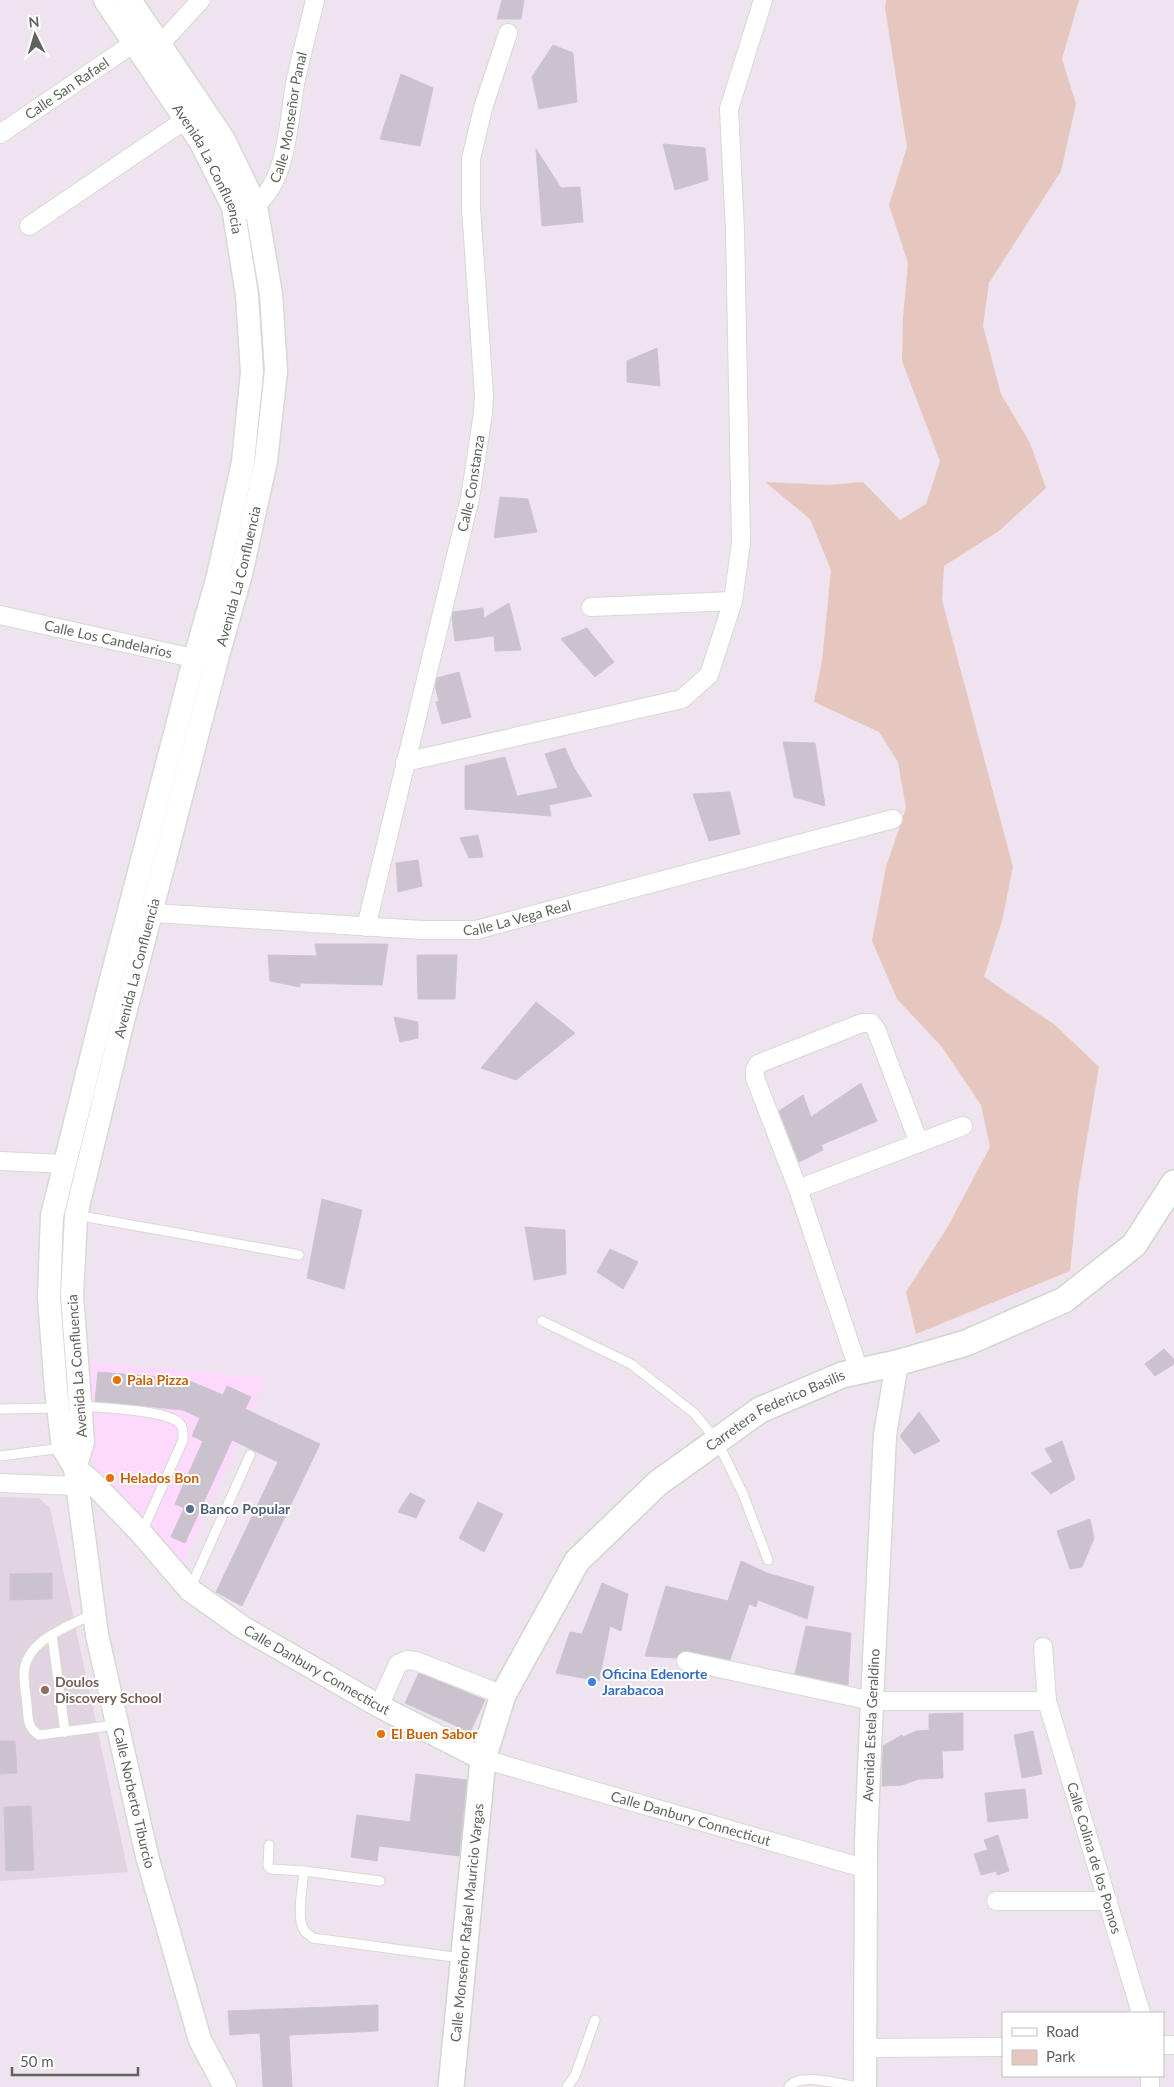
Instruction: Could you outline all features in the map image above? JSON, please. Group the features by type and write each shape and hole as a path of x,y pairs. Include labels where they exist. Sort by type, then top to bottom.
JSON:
{"main road":[{"name":"Carretera Federico Basilis","path":"483,1759 503,1695 578,1561 658,1483 760,1410 842,1375 897,1363 966,1343 1064,1300 1134,1245 1172,1191"},
{"name":"Calle Monseñor Rafael Mauricio Vargas","path":"451,2087 483,1759"}],"street":[{"name":"Avenida La Confluencia","path":"76,1477 63,1448 49,1298 64,1215 122,1025 153,913 216,663 241,574 266,461 276,371 271,294 256,206 224,140 106,0"},
{"name":"Avenida La Confluencia","path":"76,1477 83,1442 64,1215 65,1164 195,658 218,576 243,462 252,372 247,295 233,207 200,141 185,120 147,49 130,0"},
{"name":"Calle San Rafael","path":"0,134 147,49 201,0"},
{"name":"Calle Monseñor Panal","path":"256,206 269,189 286,150 296,81 315,0"},
{"path":"405,762 682,699 709,675 733,601 741,543 735,230 729,110 763,0"},
{"name":"Calle Constanza","path":"366,927 470,498 483,413 471,208 471,167 477,132 508,33"},
{"path":"28,226 185,120"},
{"path":"234,216 256,206"},
{"path":"591,607 733,601"},
{"name":"Calle Los Candelarios","path":"0,614 216,663"},
{"name":"Calle La Vega Real","path":"130,912 366,927 476,930 893,819"},
{"path":"859,1371 798,1189 755,1078 755,1070 758,1064 862,1023 871,1023 876,1029 919,1143"},
{"path":"798,1189 963,1126"},
{"path":"0,1161 65,1164"},
{"name":"Avenida Estela Geraldino","path":"865,2087 866,1842 872,1701 886,1435 897,1363"},
{"path":"0,1483 76,1477"},
{"name":"Calle Danbury Connecticut","path":"76,1477 93,1482 142,1534 190,1590 242,1627 379,1706 483,1759 867,1869"},
{"name":"Calle Norberto Tiburcio","path":"76,1477 94,1614 116,1725 146,1856 200,2040 225,2087"},
{"name":"Calle Colina de los Pomos","path":"1043,1647 1047,1701 1141,2012"},
{"path":"379,1706 398,1664 407,1660 416,1661 503,1695"},
{"path":"686,1661 872,1701 1047,1701"},
{"path":"996,1901 1108,1901"},
{"path":"864,2048 1002,2047"}],"lane":[{"path":"64,1215 299,1255"},
{"path":"542,1321 631,1364 694,1413 717,1441 742,1494 768,1560"},
{"path":"81,1406 150,1413 169,1417 177,1421 183,1428 183,1440 142,1534"},
{"path":"0,1409 58,1408"},
{"path":"0,1456 63,1448"},
{"path":"190,1590 250,1455"},
{"path":"94,1614 36,1645 28,1658 24,1672 28,1723 33,1732 39,1735 116,1725"},
{"path":"52,1635 65,1732"},
{"path":"269,1845 268,1866 271,1869 304,1870 380,1880"},
{"path":"304,1870 301,1920 304,1930 312,1938 464,1958"},
{"path":"567,2087 574,2076 595,2020"},
{"path":"789,2087 790,2084 800,2080 812,2079 857,2087"}],"shaded area":[{"path":"83,1361 266,1378 181,1569 109,1488 96,1468 89,1443"},
{"name":"Doulos Discovery School","path":"0,1497 39,1498 50,1508 128,1872 0,1881"}],"green space":[{"path":"886,0 1079,0 1062,59 1076,104 1061,171 989,283 983,326 1001,394 1030,443 1046,488 999,531 944,566 942,600 1013,867 1002,921 984,977 1055,1025 1099,1067 1078,1191 1070,1271 916,1334 906,1292 947,1228 990,1147 981,1105 942,1047 897,999 872,941 886,867 906,808 898,762 879,732 814,702 822,661 831,570 810,519 765,482 829,485 863,482 900,520 926,504 940,461 902,361 903,318 908,263 889,205 907,147 885,8"}],"building":[{"path":"502,0 524,0 521,19 497,19"},
{"path":"553,45 573,53 577,102 539,109 532,77"},
{"path":"401,74 433,88 420,146 380,139"},
{"path":"663,144 705,148 708,180 675,190"},
{"path":"536,149 561,188 580,187 583,222 542,226"},
{"path":"657,348 660,386 627,382 627,361"},
{"path":"500,497 528,499 537,532 494,538"},
{"path":"509,603 521,650 495,651 494,636 455,641 453,612 483,608 484,618"},
{"path":"587,628 614,662 595,677 561,639"},
{"path":"459,672 471,717 442,724 436,702 439,701 435,686 437,678"},
{"path":"783,742 815,743 825,806 794,797"},
{"path":"565,748 574,768 592,796 549,805 551,816 465,809 465,766 505,757 517,796 558,788 545,754"},
{"path":"730,792 740,834 709,841 693,794"},
{"path":"478,835 483,857 469,858 460,838"},
{"path":"418,860 422,886 398,892 396,863"},
{"path":"315,944 388,944 382,985 300,983 300,987 270,981 268,955 317,956"},
{"path":"417,955 457,955 455,999 418,999"},
{"path":"536,1002 575,1033 516,1080 481,1068"},
{"path":"394,1017 418,1022 418,1038 400,1042"},
{"path":"861,1083 877,1121 821,1145 823,1150 799,1162 779,1111 803,1095 811,1117"},
{"path":"322,1199 362,1210 344,1289 307,1278"},
{"path":"525,1227 565,1230 566,1274 534,1280"},
{"path":"610,1249 638,1262 623,1289 597,1272"},
{"path":"1164,1349 1174,1359 1174,1364 1155,1376 1145,1364"},
{"path":"98,1372 185,1379 223,1395 227,1386 251,1397 245,1409 320,1444 242,1606 216,1592 278,1462 232,1440 185,1543 171,1537 184,1508 175,1504 203,1441 192,1436 200,1418 183,1410 95,1401"},
{"path":"919,1412 940,1441 914,1454 900,1436"},
{"path":"1062,1441 1075,1479 1051,1494 1031,1473 1053,1462 1045,1449"},
{"path":"410,1493 425,1500 416,1518 398,1512"},
{"path":"478,1502 503,1514 484,1552 459,1538"},
{"path":"1090,1519 1094,1538 1082,1567 1070,1569 1057,1531"},
{"path":"741,1561 767,1573 814,1587 807,1619 758,1600 756,1607 749,1604 730,1660 688,1651 682,1651 676,1658 645,1656 666,1586 728,1601"},
{"path":"52,1573 52,1599 10,1600 10,1574"},
{"path":"602,1583 628,1594 621,1631 610,1626 599,1681 556,1673 570,1632 582,1634"},
{"path":"806,1626 851,1633 848,1685 795,1674"},
{"path":"419,1673 485,1700 470,1732 405,1703"},
{"path":"963,1713 963,1750 942,1751 943,1778 919,1779 902,1785 882,1786 883,1746 902,1735 903,1737 916,1731 929,1730 929,1714"},
{"path":"1033,1731 1042,1774 1022,1778 1014,1735"},
{"path":"0,1741 15,1741 17,1773 0,1774"},
{"path":"416,1774 467,1780 459,1856 379,1846 377,1861 351,1857 357,1815 410,1822"},
{"path":"1025,1789 1028,1818 988,1822 985,1793"},
{"path":"31,1806 34,1870 6,1871 4,1807"},
{"path":"998,1835 1009,1871 997,1875 996,1871 981,1875 974,1854 988,1850 984,1840"},
{"path":"378,2005 378,2031 289,2035 292,2087 263,2087 260,2033 230,2035 228,2011"}],"place":[{"name":"Pala Pizza","path":"117,1380"},
{"name":"Helados Bon","path":"110,1478"},
{"name":"Banco Popular","path":"190,1509"},
{"name":"Oficina Edenorte Jarabacoa","path":"592,1682"},
{"name":"Doulos Discovery School","path":"45,1690"},
{"name":"El Buen Sabor","path":"381,1734"}]}
